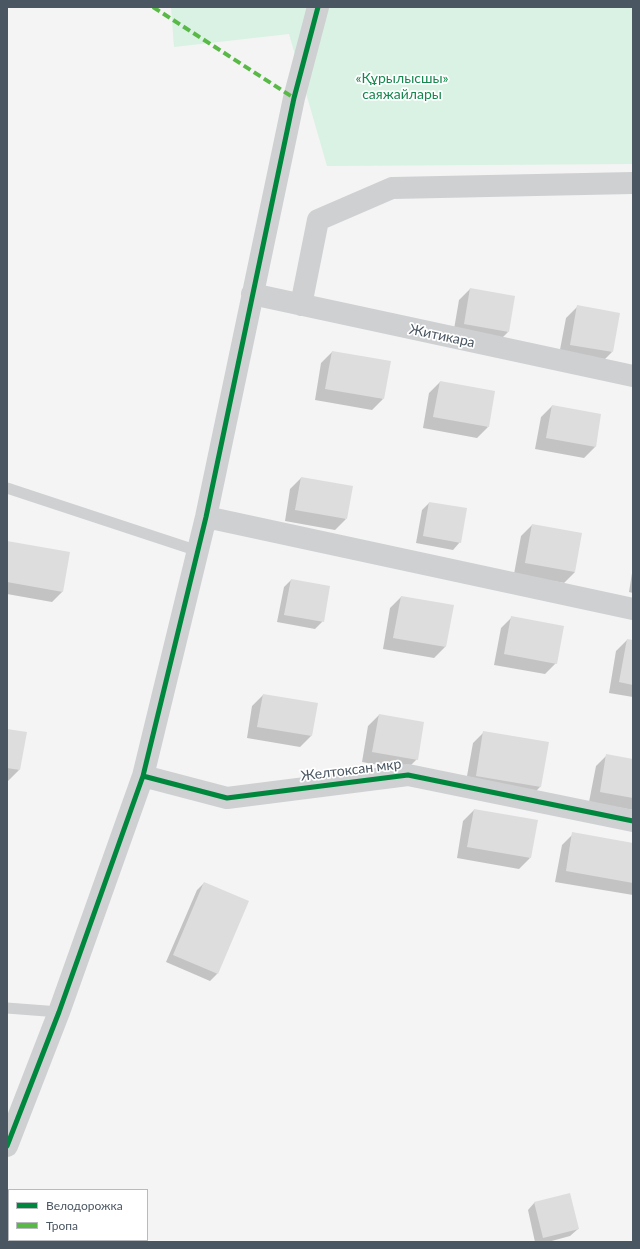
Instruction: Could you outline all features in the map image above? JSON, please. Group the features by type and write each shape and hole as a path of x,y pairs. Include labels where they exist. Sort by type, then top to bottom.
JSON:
{"street":[{"path":"7,1146 59,1012 143,776 206,517 294,98 318,7"},
{"path":"301,305 318,220 392,188 633,184"},
{"name":"Житикара","path":"252,294 633,376"},
{"path":"206,517 633,609"},
{"name":"Желтоксан мкр","path":"143,776 227,798 408,775 633,821"}],"lane":[{"path":"7,488 198,551"},
{"path":"7,1008 59,1012"}],"green space":[{"name":"«Құрылысшы» саяжайлары","path":"171,7 633,7 633,164 327,166 289,34 174,47"}],"building":[{"path":"470,288 515,296 509,332 464,324"},
{"path":"577,305 620,313 613,352 570,345"},
{"path":"332,351 391,361 384,399 325,389"},
{"path":"440,381 495,391 489,427 433,417"},
{"path":"552,405 601,414 596,447 546,438"},
{"path":"301,477 353,486 347,519 295,510"},
{"path":"429,502 467,508 461,543 423,536"},
{"path":"532,524 582,533 575,572 525,563"},
{"path":"7,541 70,552 63,592 7,582"},
{"path":"291,579 330,586 324,622 284,615"},
{"path":"401,596 454,605 446,647 393,638"},
{"path":"511,616 564,626 557,664 504,654"},
{"path":"627,639 633,640 633,685 619,682"},
{"path":"263,694 318,703 312,736 257,727"},
{"path":"379,714 424,722 418,760 372,752"},
{"path":"7,729 27,732 20,770 7,768"},
{"path":"483,731 549,742 541,787 476,776"},
{"path":"606,754 633,759 633,798 600,792"},
{"path":"474,809 538,820 531,858 467,847"},
{"path":"572,832 633,843 633,883 566,871"},
{"path":"204,882 249,901 218,974 173,955"},
{"path":"570,1193 579,1229 543,1238 534,1202"}],"marked path":[{"path":"153,7 294,98"}],"cycle path":[{"path":"7,1146 59,1012 143,776 206,517 294,98 318,7"},
{"path":"143,776 227,798 408,775 633,821"}]}
